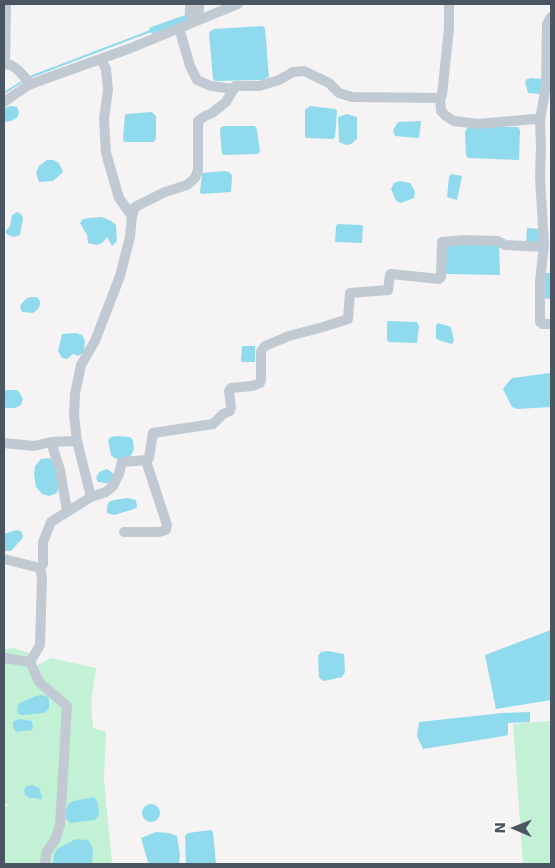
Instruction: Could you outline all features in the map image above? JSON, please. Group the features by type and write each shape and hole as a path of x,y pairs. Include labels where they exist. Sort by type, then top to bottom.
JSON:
{"street":[{"path":"6,4 4,64 18,70 31,84"},
{"path":"199,4 199,20"},
{"path":"4,102 31,84 101,59 238,4"},
{"path":"449,4 449,28 442,95 440,98 441,111 454,121 478,124 540,120"},
{"path":"551,17 547,24 546,86 540,120 542,146 540,177 544,247 540,281 540,322 551,324"},
{"path":"179,28 190,66 197,80 211,86 234,89"},
{"path":"101,59 106,69 108,90 104,119 106,153 119,198 132,216"},
{"path":"91,497 77,441 74,415 75,394 82,365 95,341 115,291 130,237 135,207 164,192 187,185 195,178 198,170 198,121 226,102 235,86 268,84 293,72 304,71 329,83 339,93 352,97 440,98"},
{"path":"146,461 149,458 153,433 213,424 223,414 230,411 229,391 231,388 252,386 260,383 261,351 265,346 288,336 348,319 350,293 388,290 391,274 439,279 441,277 442,242 464,240 498,241 505,245 544,247"},
{"path":"4,443 34,446 51,442 77,441"},
{"path":"51,442 60,470 68,511"},
{"path":"30,662 40,646 42,578 40,568 43,564 43,542 51,522 91,497 106,492 113,486 122,462 146,461"},
{"path":"124,532 159,532 166,530 167,525 146,461"},
{"path":"4,559 40,568"},
{"path":"4,658 30,662"},
{"path":"30,662 40,682 67,706 60,825 55,840 46,853 45,864"}],"green space":[{"path":"13,648 33,654 36,666 51,658 96,668 91,702 93,728 106,732 104,780 112,864 4,864 4,807 9,805 4,803 4,649"},
{"path":"551,721 551,864 523,864 513,724"}],"water":[{"path":"262,26 265,28 269,77 262,80 215,81 213,79 209,33 214,29"},
{"path":"531,78 543,81 541,94 528,93 525,82"},
{"path":"310,106 335,109 337,111 335,137 333,139 305,137 305,110"},
{"path":"17,107 18,117 4,122 4,108"},
{"path":"152,112 156,116 156,138 154,142 125,142 123,140 125,115"},
{"path":"347,114 357,117 357,139 351,144 346,145 339,142 338,117"},
{"path":"421,121 419,138 395,136 393,130 398,122"},
{"path":"255,126 260,151 258,154 222,154 220,131 221,127"},
{"path":"471,126 518,127 520,130 519,160 468,158 466,155 465,132"},
{"path":"47,160 59,163 63,172 53,181 39,182 36,173 39,166"},
{"path":"225,171 232,175 231,192 201,194 202,173"},
{"path":"451,174 462,176 457,200 447,197"},
{"path":"400,181 410,183 415,191 414,198 401,203 396,201 391,189 394,183"},
{"path":"17,212 23,218 20,235 13,237 5,232 10,226 12,215"},
{"path":"102,217 116,225 117,241 112,246 107,237 102,243 97,245 88,243 87,235 80,223 83,219"},
{"path":"338,224 363,226 362,243 335,242 336,226"},
{"path":"527,228 541,229 540,245 526,245"},
{"path":"443,244 499,244 500,275 444,273"},
{"path":"542,273 551,273 551,299 542,298"},
{"path":"37,297 40,301 38,309 33,313 22,312 20,307 22,303 27,298"},
{"path":"388,321 417,322 419,326 417,343 389,342 387,340"},
{"path":"438,323 451,327 454,341 452,344 436,338 436,325"},
{"path":"76,333 82,335 85,341 84,352 78,356 73,354 67,359 62,358 58,351 62,334"},
{"path":"242,346 255,346 255,362 241,361"},
{"path":"551,374 551,407 517,409 512,407 503,389 510,380"},
{"path":"6,390 17,390 20,393 23,399 21,405 15,408 6,408 4,405 4,392"},
{"path":"111,437 130,437 133,440 134,449 129,457 116,459 111,455 108,440"},
{"path":"49,458 53,460 59,483 57,493 49,496 42,494 36,487 34,475 35,466 41,459"},
{"path":"107,469 115,475 111,484 98,482 96,478 99,472"},
{"path":"127,498 136,500 137,507 114,515 107,513 109,502"},
{"path":"16,530 21,531 23,537 11,551 4,551 4,534"},
{"path":"551,630 551,700 496,709 485,655"},
{"path":"328,651 344,654 345,672 342,677 324,681 319,678 318,656 321,652"},
{"path":"42,695 48,697 49,701 49,708 44,713 22,715 17,713 18,704"},
{"path":"530,712 530,722 508,723 508,735 504,736 423,749 417,736 419,722 502,713"},
{"path":"19,719 32,721 32,730 16,732 13,722"},
{"path":"32,785 39,788 41,800 29,798 25,795 24,790 26,786"},
{"path":"94,797 98,803 99,815 95,820 70,823 66,818 68,804"},
{"path":"151,804 158,806 160,813 158,820 151,822 144,820 142,813 144,806"},
{"path":"211,830 213,832 216,864 186,864 185,836 188,833"},
{"path":"156,832 177,836 180,855 179,864 151,864 148,862 141,838"},
{"path":"76,839 88,840 91,844 93,850 92,864 53,864 57,849"}],"waterway":[{"path":"153,30 193,14"},
{"path":"30,77 156,29"},
{"path":"4,93 23,81"}]}
